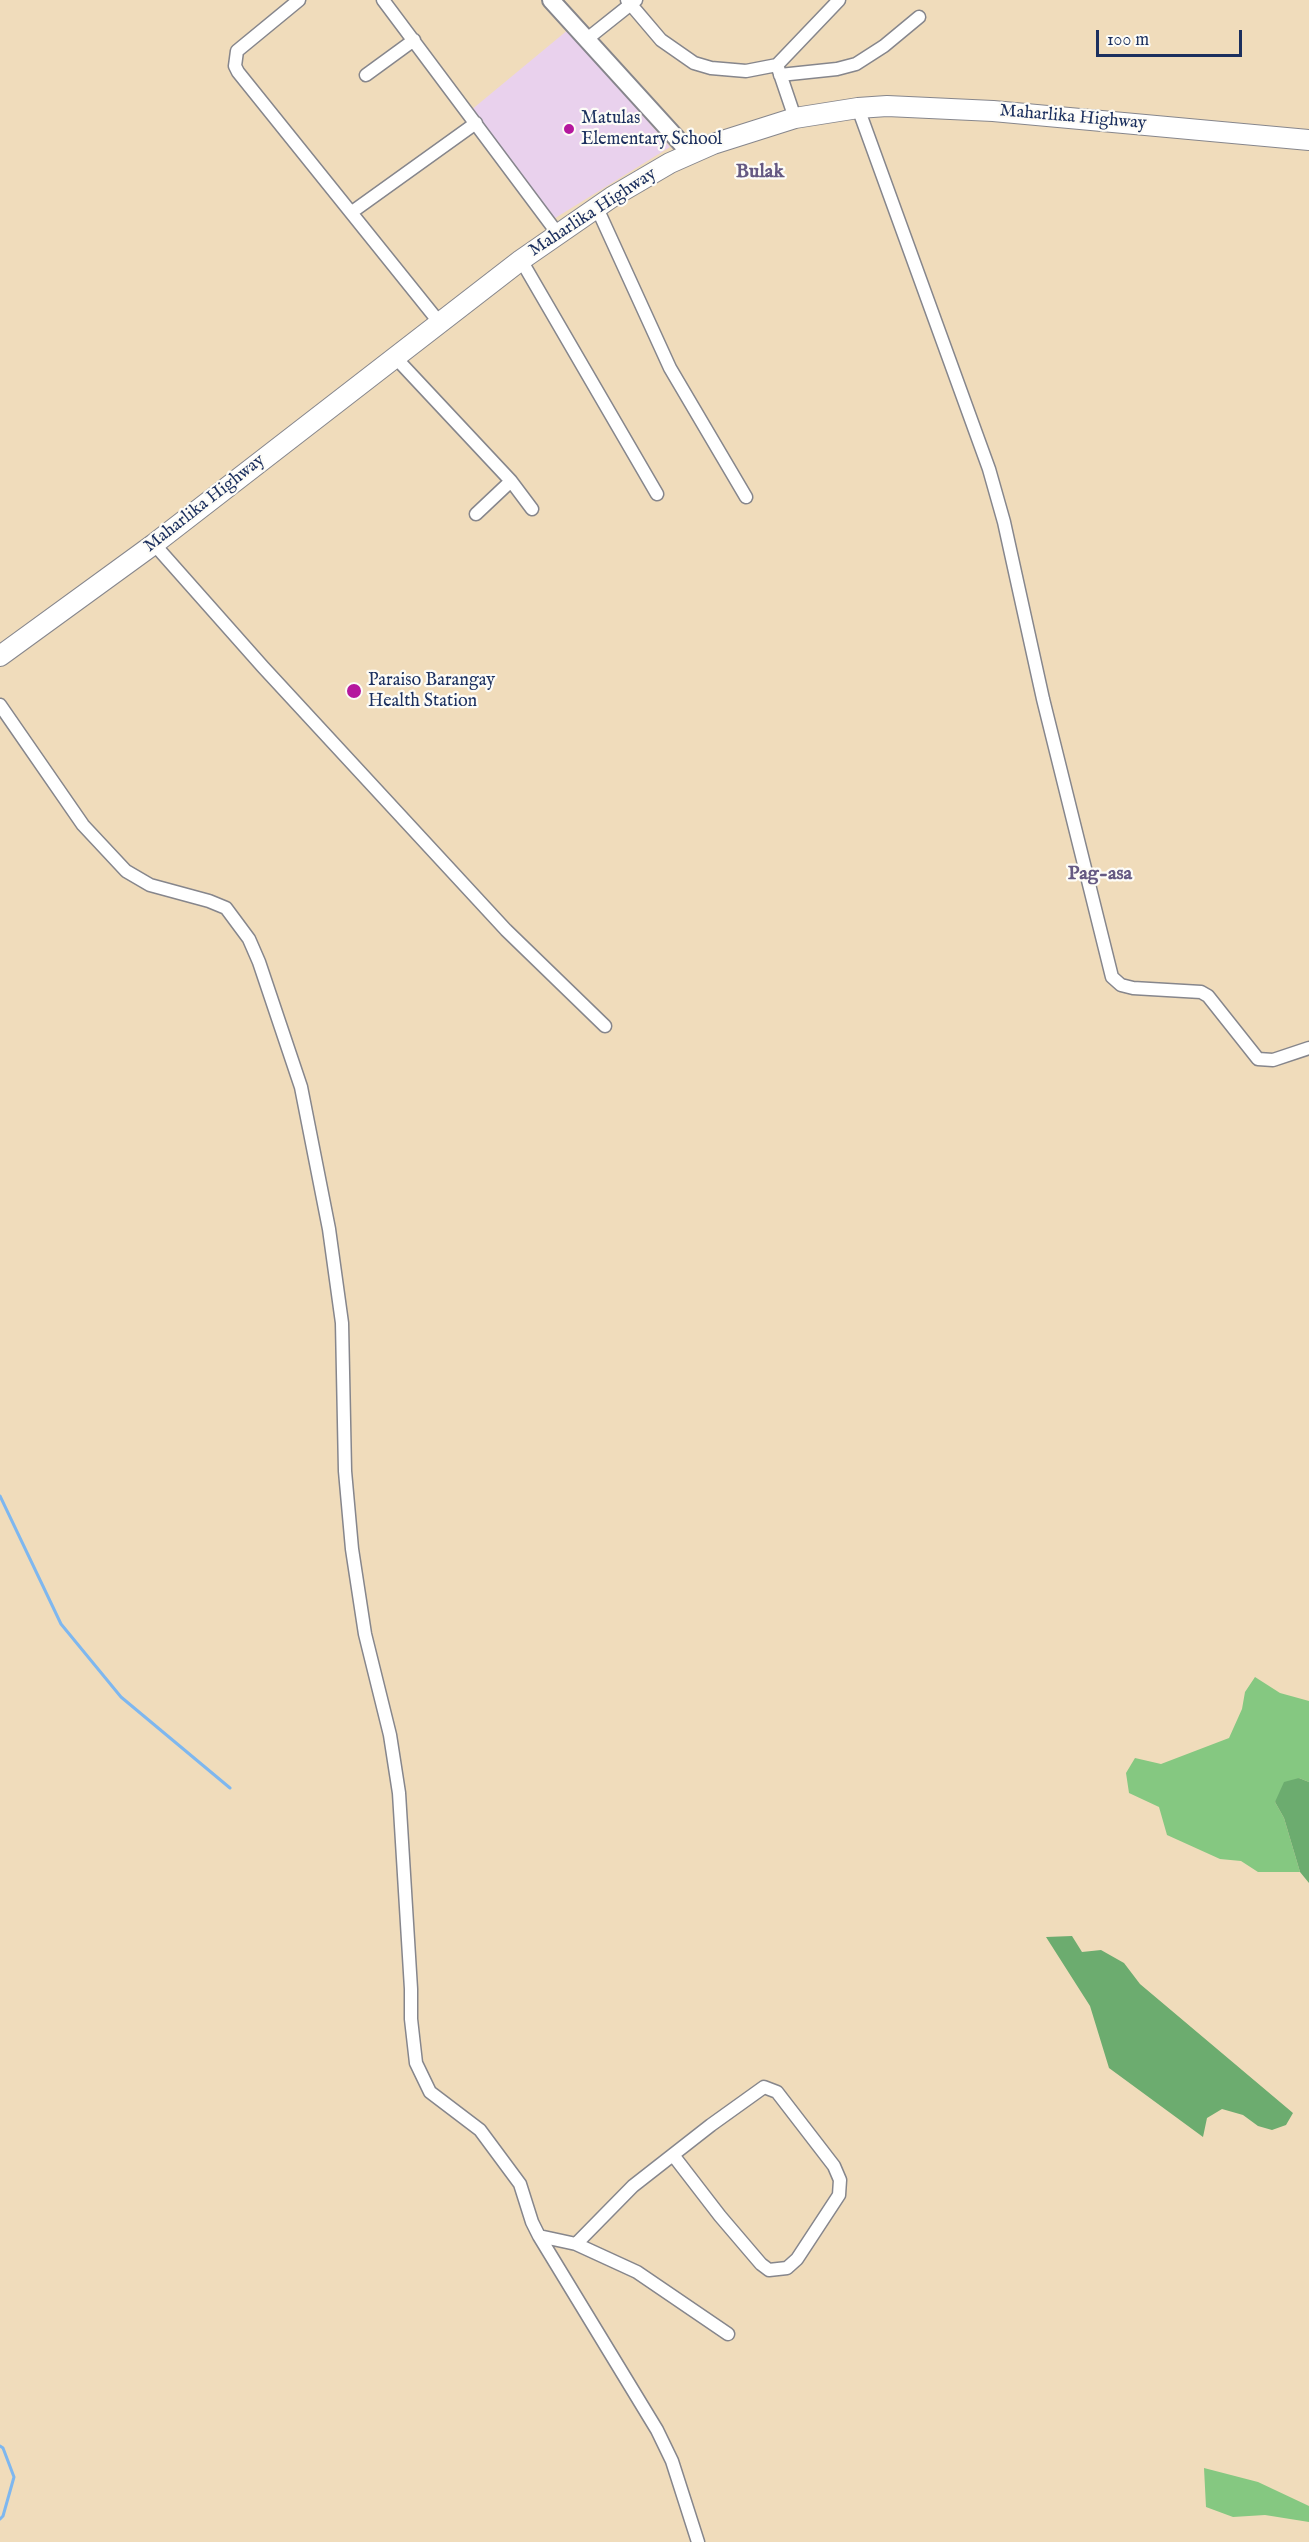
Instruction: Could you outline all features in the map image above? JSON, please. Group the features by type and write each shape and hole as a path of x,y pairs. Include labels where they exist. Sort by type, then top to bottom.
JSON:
{"highway":[{"name":"Maharlika Highway","path":"0,656 154,544 394,356 521,260 597,208 669,163 690,153 740,134 795,118 858,108 950,108 1309,140"}],"main road":[{"path":"551,0 690,153"}],"street":[{"path":"299,0 237,51 235,66 439,322"},
{"path":"383,0 558,234"},
{"path":"778,70 839,0"},
{"path":"587,39 631,1 661,40 694,63 711,68 738,71 837,69 856,64 884,46 919,17"},
{"path":"366,75 414,40"},
{"path":"778,70 795,118"},
{"path":"858,108 989,469 1004,522 1038,677 1112,977 1121,985 1133,988 1201,993 1208,996 1257,1059 1273,1060 1309,1048"},
{"path":"352,212 476,123"},
{"path":"597,208 670,368 746,496"},
{"path":"521,260 657,494"},
{"path":"394,356 511,481 532,508"},
{"path":"476,514 511,481"},
{"path":"154,544 263,667 506,930 605,1026"},
{"path":"0,705 83,825 126,871 150,885 226,908 249,939 259,962 301,1087 329,1229 342,1323 345,1471 352,1549 365,1634 390,1735 399,1793 412,2037 416,2063 430,2092 480,2130 514,2174 525,2195 532,2222 539,2236 657,2430 672,2461 698,2542"},
{"path":"576,2244 633,2186 673,2155 758,2090 770,2087 777,2092 834,2166 840,2180 839,2195 797,2259 787,2268 769,2270 761,2264 720,2216 673,2155"},
{"path":"539,2236 576,2244 637,2272 728,2334"}],"shaded area":[{"name":"Matulas Elementary School","path":"569,29 670,147 552,220 470,111"}],"green space":[{"path":"1255,1677 1280,1693 1309,1701 1309,1782 1299,1778 1275,1802 1284,1818 1300,1872 1258,1872 1241,1861 1220,1859 1167,1835 1159,1807 1129,1793 1126,1773 1135,1758 1161,1764 1229,1738 1242,1709 1245,1692"},
{"path":"1299,1778 1309,1782 1309,1883 1300,1872 1284,1818 1275,1802 1284,1782"},
{"path":"1072,1936 1082,1952 1101,1950 1124,1963 1140,1984 1293,2113 1286,2125 1272,2130 1258,2126 1243,2115 1222,2109 1207,2118 1203,2137 1109,2068 1090,2006 1046,1937"},
{"path":"1204,2468 1258,2482 1309,2506 1309,2522 1265,2515 1233,2517 1206,2507"}],"waterway":[{"path":"0,1496 61,1624 121,1697 230,1788"},
{"path":"0,2446 3,2448 14,2477 3,2516 0,2519"}],"place":[{"name":"Matulas Elementary School","path":"569,129"},
{"name":"Paraiso Barangay Health Station","path":"354,691"}],"district":[{"name":"Bulak","path":"760,173"},
{"name":"Pag-asa","path":"1100,875"}]}
